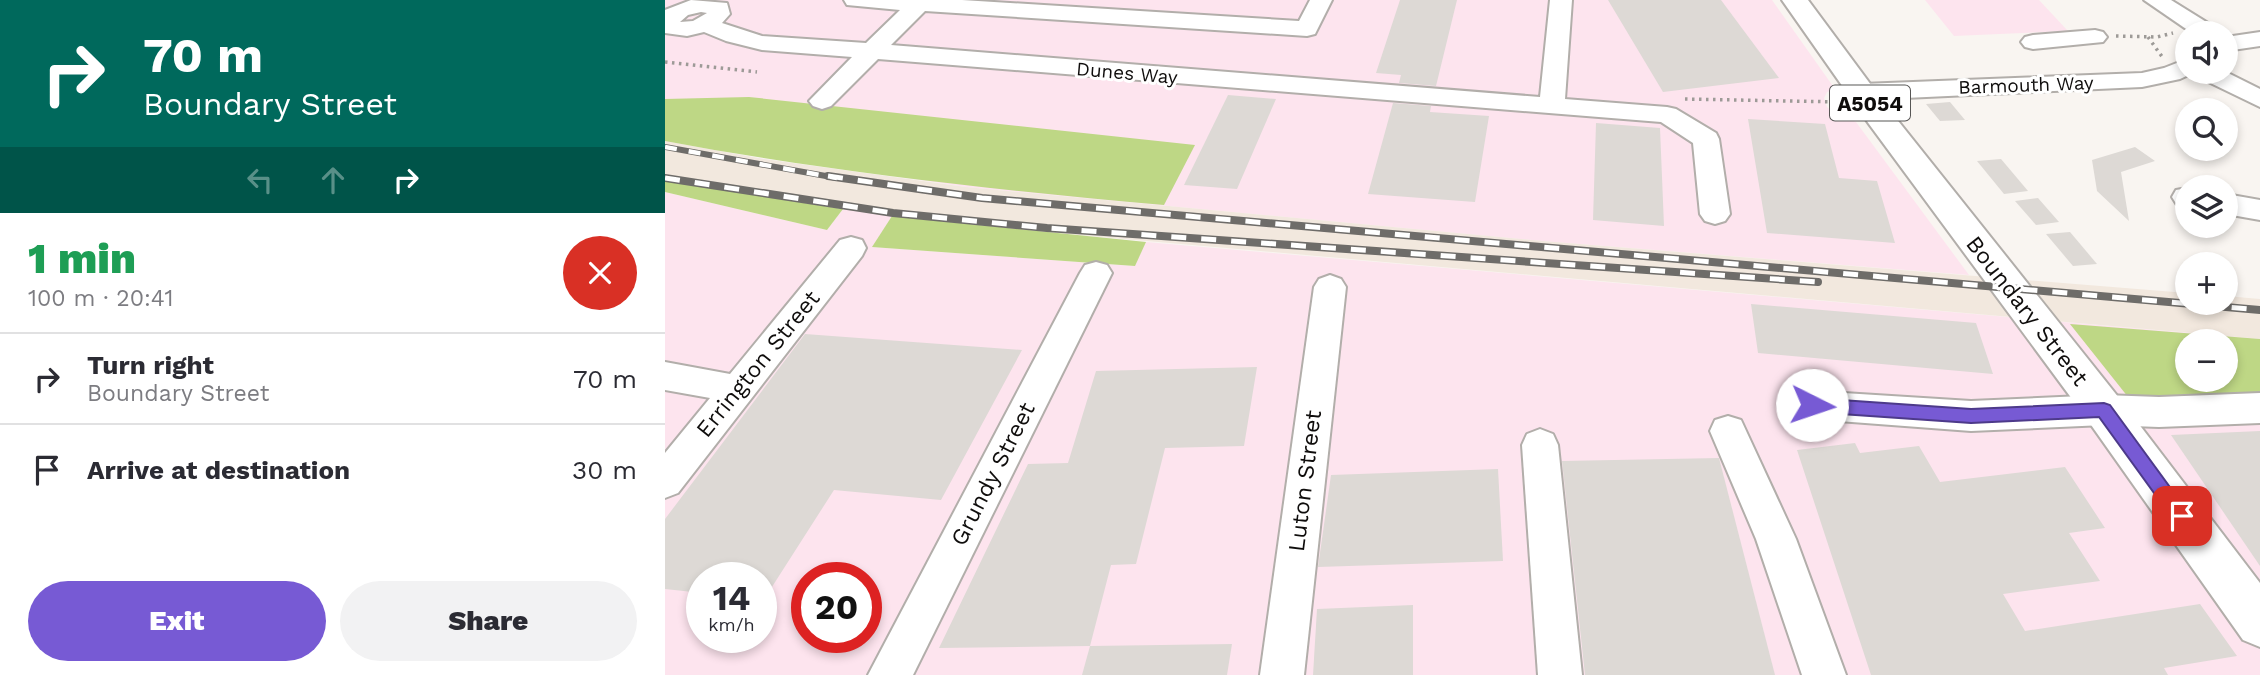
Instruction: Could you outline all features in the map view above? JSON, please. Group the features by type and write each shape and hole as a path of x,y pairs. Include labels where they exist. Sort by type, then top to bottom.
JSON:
{"main road":[{"name":"Boundary Street","path":"1795,0 1945,205 2104,410 2260,622"}],"street":[{"path":"855,0 1307,29 1321,0"},
{"path":"1552,105 1561,0"},
{"path":"2155,0 2188,21"},
{"path":"822,101 919,5"},
{"name":"Dunes Way","path":"670,11 666,22 670,28 684,29 711,9 725,34 765,46 1667,115"},
{"path":"2095,37 2044,41 2095,82"},
{"path":"2238,39 2260,39"},
{"name":"Barmouth Way","path":"1862,92 2142,80 2175,72"},
{"path":"2231,84 2260,99"},
{"path":"1667,115 1706,139 1715,214"},
{"path":"2238,206 2260,210"},
{"name":"Errington Street","path":"665,481 851,248"},
{"name":"Grundy Street","path":"890,675 1096,273"},
{"name":"Luton Street","path":"1282,675 1330,287"},
{"path":"665,376 738,389"},
{"path":"1812,405 1971,416 2104,410 2159,412 2260,408"},
{"path":"1728,431 1776,539 1824,675"},
{"path":"1540,445 1560,675"}],"path":[{"path":"2095,37 2175,38"},
{"path":"665,62 757,72"},
{"path":"1667,115 1666,107 1672,101 1684,99 1825,103"}],"shaded area":[{"path":"665,0 1772,0 1835,89 1827,92 1824,98 1827,107 1838,116 1856,122 1969,275 1542,241 966,187 665,141"},
{"path":"1925,0 2039,0 2068,31 1954,36"},
{"path":"665,141 764,159 966,187 1542,241 2175,292 2175,315 2238,315 2238,297 2260,299 2260,339 2238,337 2238,329 2175,329 2175,332 942,223 665,181"},
{"path":"665,192 827,230 843,209 892,216 873,247 1134,266 1146,242 2175,332 2175,392 2238,392 2238,337 2260,339 2260,675 665,675"}],"green space":[{"path":"749,97 1195,145 1164,205 913,179 665,141 665,99"},
{"path":"665,181 843,209 827,230 665,192"},
{"path":"892,216 1146,242 1135,266 872,247"},
{"path":"2070,324 2175,332 2175,392 2238,392 2238,337 2260,339 2260,400 2136,407"}],"building":[{"path":"1400,0 1457,0 1436,86 1399,83 1401,75 1376,73"},
{"path":"1608,0 1721,0 1779,78 1663,92"},
{"path":"1228,95 1276,99 1237,189 1184,185"},
{"path":"1950,102 1965,120 1940,121 1926,104"},
{"path":"1393,103 1431,106 1430,112 1489,116 1475,202 1368,194"},
{"path":"1748,119 1825,124 1839,178 1877,181 1895,243 1767,233"},
{"path":"1596,123 1660,128 1664,226 1593,220"},
{"path":"2135,147 2155,161 2121,172 2129,221 2097,191 2092,160"},
{"path":"2001,159 2028,191 2004,194 1977,161"},
{"path":"2038,198 2059,222 2036,225 2015,201"},
{"path":"2070,232 2097,264 2073,266 2046,234"},
{"path":"1751,304 1976,323 1993,374 1758,353"},
{"path":"805,334 1022,350 941,500 834,490 777,579 777,562 686,562 686,591 665,589 665,519"},
{"path":"1257,367 1244,446 1165,448 1136,564 1111,565 1090,646 939,648 1028,464 1068,463 1096,371"},
{"path":"2260,431 2260,566 2171,435"},
{"path":"1855,443 1860,453 1919,446 1940,482 2065,467 2105,528 2069,533 2100,581 2003,594 2025,631 2200,604 2237,656 2164,668 2168,675 1871,675 1797,450"},
{"path":"1719,458 1775,675 1585,675 1562,461"},
{"path":"1498,469 1503,561 1318,567 1331,475"},
{"path":"1413,605 1413,675 1313,675 1317,609"},
{"path":"1232,644 1227,675 1082,675 1090,646"}],"railway":[{"path":"665,147 837,178"},
{"path":"828,176 982,198 2260,310"},
{"path":"665,178 893,213 1047,228 1818,282"}],"route":[{"path":"1812,405 1971,416 2104,410 2182,516"}]}
